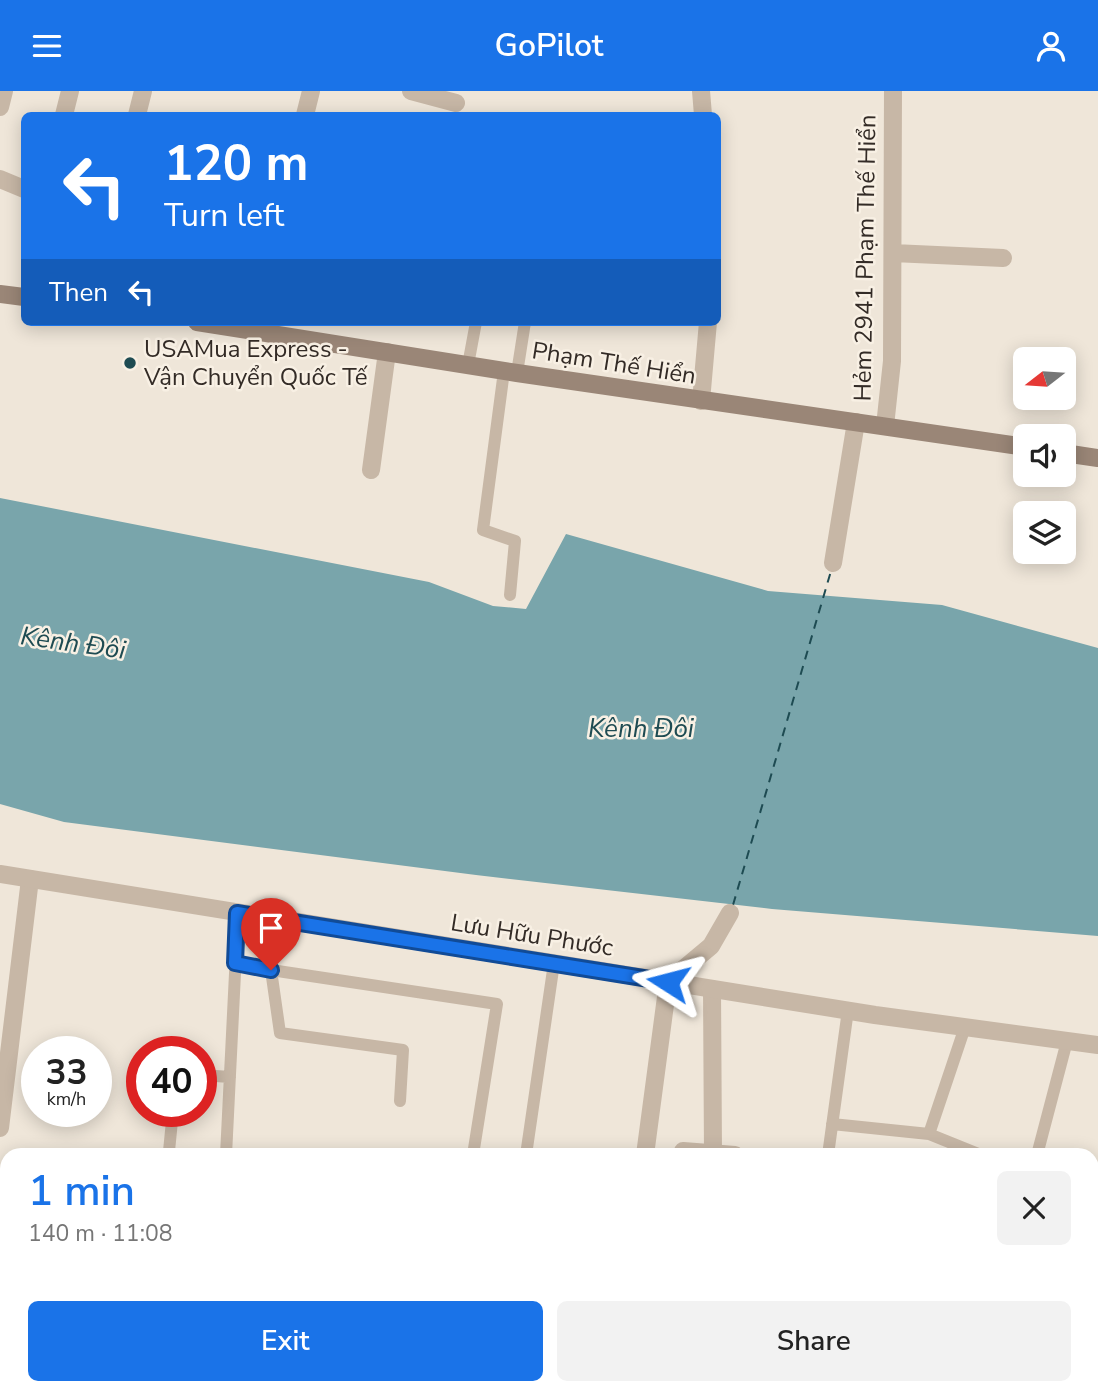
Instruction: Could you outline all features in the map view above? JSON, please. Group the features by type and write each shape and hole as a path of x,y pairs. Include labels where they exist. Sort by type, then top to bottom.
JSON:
{"main road":[{"path":"0,293 21,296"},
{"name":"Phạm Thế Hiển","path":"267,327 387,352 511,372 1013,445"},
{"path":"1076,455 1098,458"}],"street":[{"path":"0,107 4,91"},
{"path":"65,112 70,91"},
{"path":"138,112 143,91"},
{"path":"306,112 311,91"},
{"path":"411,91 456,103"},
{"path":"701,91 703,112"},
{"name":"Hẻm 2941 Phạm Thế Hiển","path":"885,426 892,361 893,91"},
{"path":"0,179 21,188"},
{"path":"893,253 1003,258"},
{"path":"701,401 708,326"},
{"path":"370,470 387,352"},
{"path":"833,563 856,422"},
{"name":"Lưu Hữu Phước","path":"0,874 712,989 1098,1045"},
{"path":"0,1128 30,879"},
{"path":"646,1148 668,982 711,946 730,913"},
{"path":"712,989 713,1148"}],"lane":[{"path":"468,365 475,326"},
{"path":"510,595 515,541 483,530 511,372 524,326"},
{"path":"226,1148 237,913"},
{"path":"235,963 497,1004 474,1148"},
{"path":"527,1148 554,964"},
{"path":"271,970 280,1033 403,1050 400,1101"},
{"path":"829,1148 848,1010"},
{"path":"929,1134 965,1027"},
{"path":"1039,1148 1067,1041"},
{"path":"217,1076 230,1077"},
{"path":"832,1124 929,1134 964,1148"},
{"path":"169,1148 171,1127"}],"water":[{"name":"Kênh Đôi","path":"0,498 429,582 493,606 526,609 566,534 768,591 942,605 1098,648 1098,936 772,909 476,875 64,822 0,804"}],"ferry route":[{"path":"733,905 831,571"}],"place":[{"name":"USAMua Express - Vận Chuyển Quốc Tế","path":"130,363"}],"route":[{"path":"271,970 235,963 237,913 668,982"}]}
